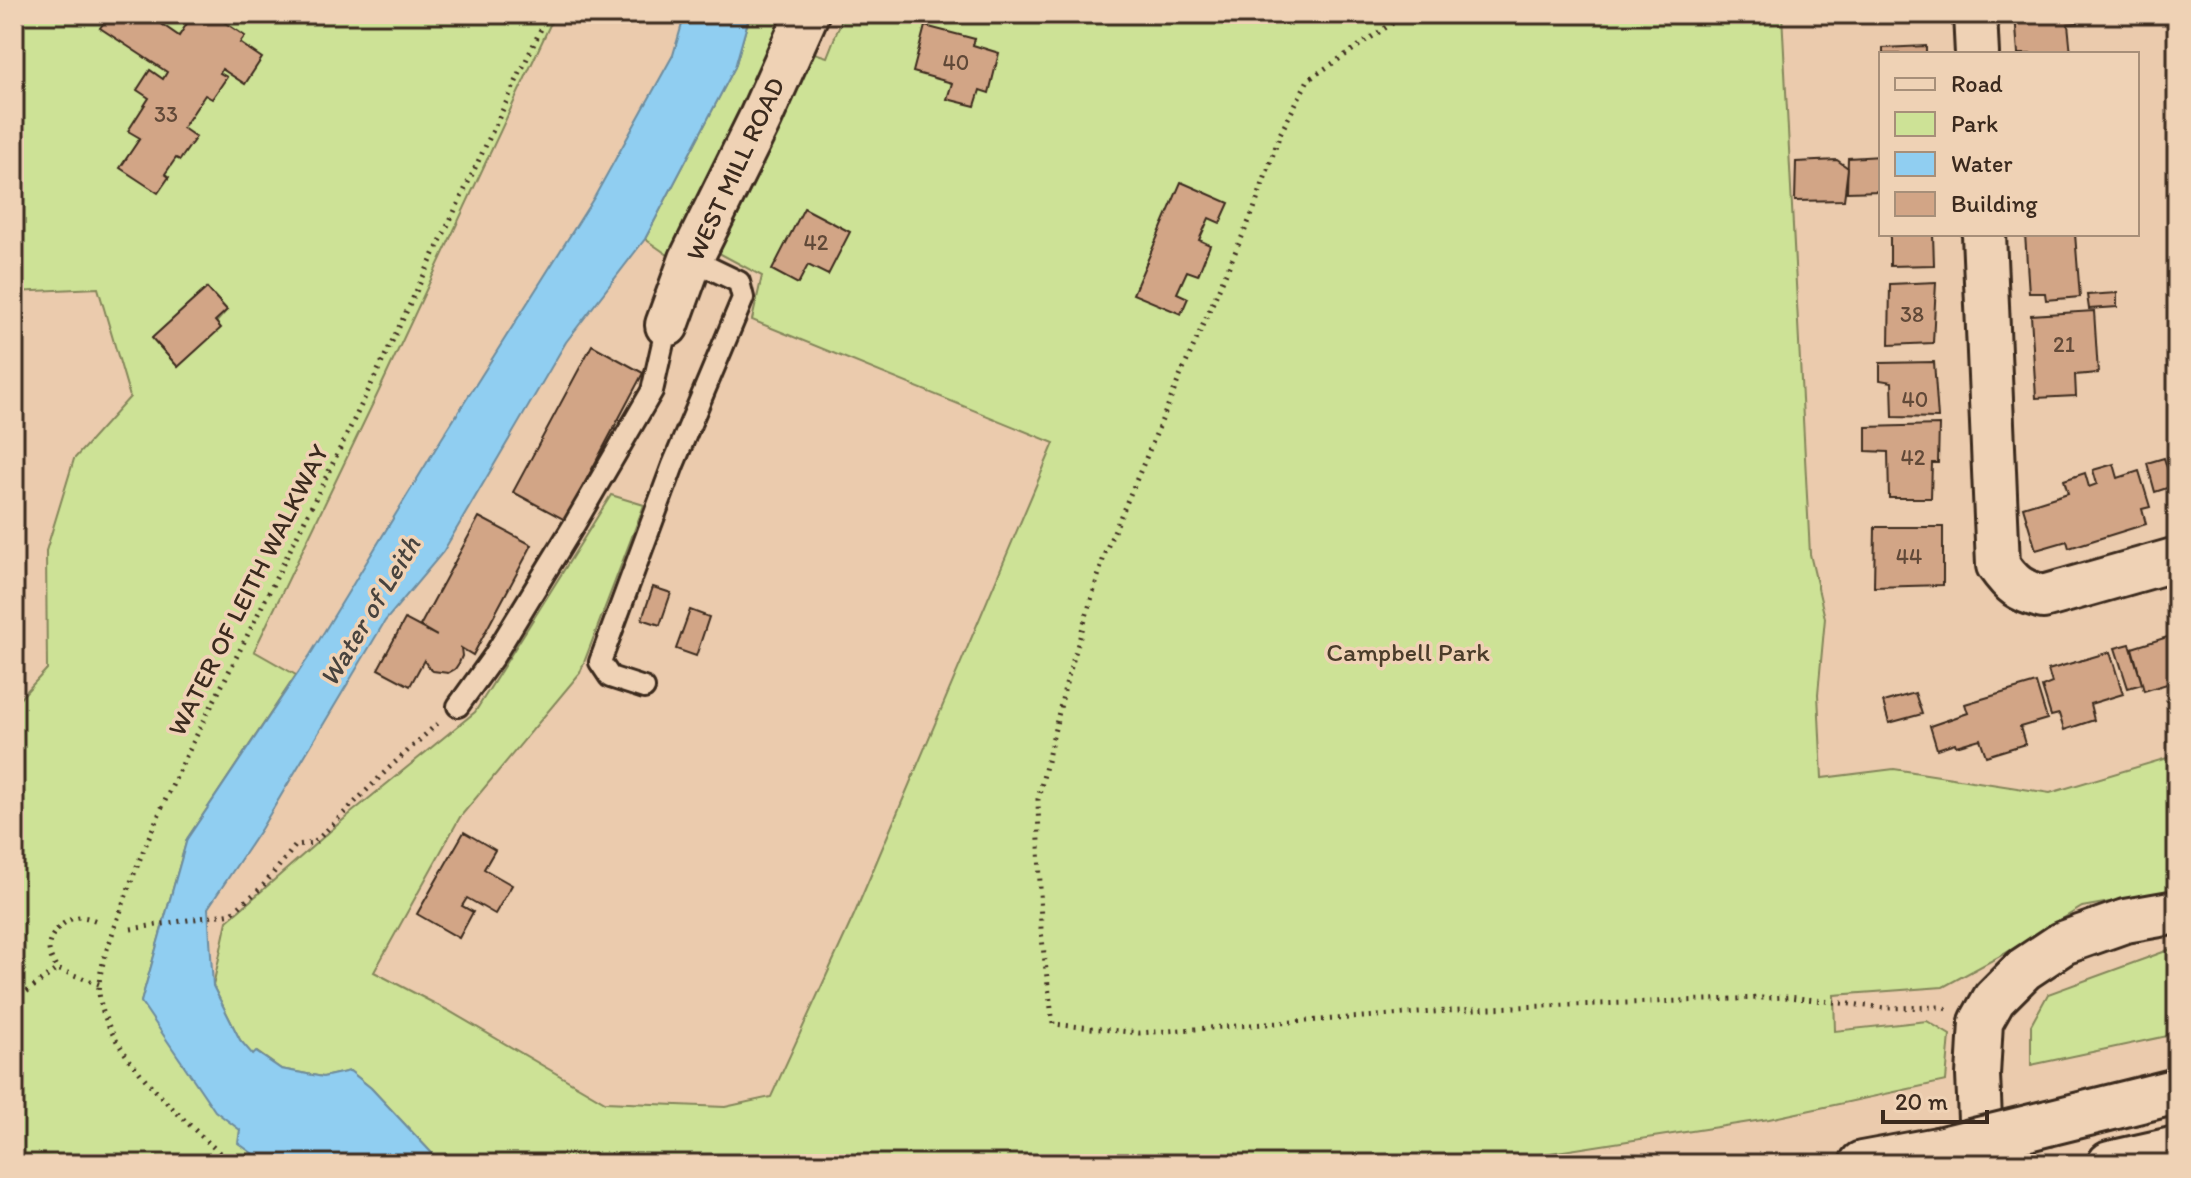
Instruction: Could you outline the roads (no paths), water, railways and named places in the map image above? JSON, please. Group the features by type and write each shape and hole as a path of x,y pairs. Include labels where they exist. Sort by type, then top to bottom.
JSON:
{"highway":[{"path":"1862,1164 1938,1150 2177,1091"},
{"path":"2110,1164 2177,1149"}],"street":[{"name":"WEST MILL ROAD","path":"667,325 691,259 760,119 807,14"},
{"path":"1975,14 1977,52"},
{"path":"1984,236 1998,565 2008,580 2023,592 2043,597 2177,559"},
{"path":"1982,1164 1978,1075 1981,1022 1994,999 2024,969 2063,943 2125,921 2177,912"}],"lane":[{"path":"644,688 610,677 600,662 673,465 743,298 739,282 691,259"},
{"path":"458,706 494,656 652,391 667,325"}],"water":[{"name":"Water of Leith","path":"685,14 750,14 735,67 645,239 566,342 443,552 385,621 261,829 208,908 213,986 240,1040 253,1055 256,1052 281,1069 323,1077 350,1071 371,1088 442,1164 267,1164 238,1143 240,1130 215,1111 141,1002 187,839 310,655 595,196 673,55"}],"park label":[{"name":"Campbell Park","path":"1408,652"}]}
